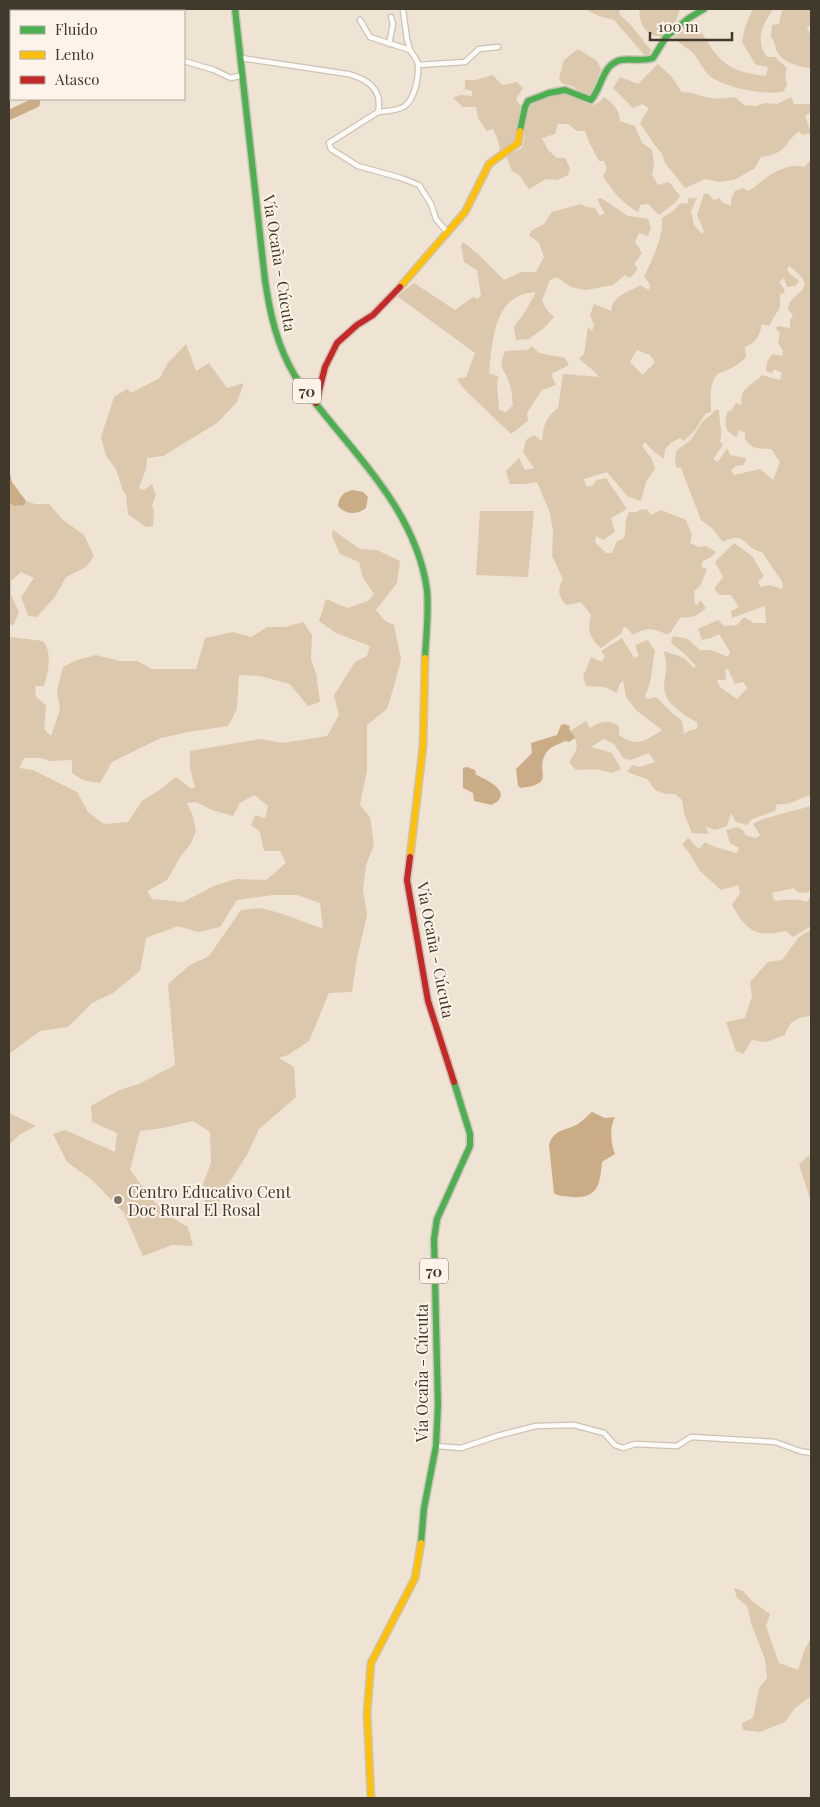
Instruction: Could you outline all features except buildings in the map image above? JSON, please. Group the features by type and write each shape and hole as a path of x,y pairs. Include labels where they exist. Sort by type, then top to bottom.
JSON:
{"main road":[{"name":"Vía Ocaña - Cúcuta","path":"235,9 264,258 274,323 280,348 287,362 316,404 390,499 415,544 422,568 427,592 423,748 407,880 428,1001 470,1134 470,1146 467,1155 437,1219 434,1239 438,1405 436,1446 424,1508 419,1560 415,1578 371,1663 368,1675 367,1698 371,1798"},
{"path":"316,404 325,367 337,343 357,325 379,310 465,212 490,164 518,143 525,107 528,101 561,90 567,90 586,100 591,100 596,96 603,74 614,63 628,59 644,61 653,58 666,36 704,9"}],"street":[{"path":"402,10 410,50 418,65 417,80 410,102 401,108 378,112 330,143 331,150 358,166 419,185 431,204 436,219 447,232"},
{"path":"389,44 393,24 391,17"},
{"path":"360,20 370,37 410,50"},
{"path":"418,65 465,62 480,49 498,47"},
{"path":"241,58 303,66 356,76 377,90 380,106 378,112"},
{"path":"185,62 214,70 231,78 243,76"},
{"path":"436,1446 462,1448 497,1436 536,1426 574,1425 604,1433 615,1445 622,1448 635,1444 677,1446 690,1437 775,1442 811,1453"}],"shaded area":[{"path":"585,9 619,9 620,15 633,27 651,50 647,58 614,20 599,16"},
{"path":"640,9 680,9 674,27 663,37 652,35 645,30 640,19"},
{"path":"753,9 773,9 763,27 761,44 767,57 775,57 787,68 785,75 787,85 783,92 767,93 721,83 707,73 692,52 673,38 685,28 702,33 715,53 727,65 743,72 766,76 768,67 756,65 742,42 745,27"},
{"path":"782,9 811,9 811,25 807,27 811,38 811,68 790,63 778,54 771,37 772,25 779,24"},
{"path":"578,49 597,61 601,69 588,97 572,86 561,83 559,78 564,60"},
{"path":"658,64 671,76 682,92 720,99 735,97 744,105 777,104 791,97 794,104 811,104 811,112 805,116 811,133 802,135 799,131 780,151 761,157 754,169 734,180 720,182 705,179 685,188 665,163 662,154 640,123 649,108 642,104 633,108 613,88 620,77 638,84"},
{"path":"493,75 502,85 517,82 523,88 516,99 521,107 517,134 513,145 500,151 493,129 487,131 478,118 476,107 463,107 453,98 460,95 472,96 472,91 465,89 465,80 475,80"},
{"path":"567,92 590,105 599,102 604,97 615,107 620,121 635,126 642,143 652,150 654,163 652,175 658,185 669,182 680,196 675,203 659,215 648,204 640,205 638,212 627,205 614,192 603,176 607,168 604,161 599,161 585,131 577,131 568,124 558,124 555,134 542,138 548,150 557,158 565,158 570,168 568,175 557,180 546,179 529,189 519,175 512,171 506,156 522,148 525,122 531,105 539,98"},
{"path":"811,160 811,796 788,804 777,804 775,811 752,819 747,825 736,822 731,813 727,826 715,830 705,826 709,834 692,833 684,813 682,800 675,794 666,794 655,790 647,779 627,772 632,765 639,767 655,762 649,753 630,760 623,758 614,744 604,739 591,747 612,753 621,769 612,773 596,769 576,770 569,762 577,747 570,731 586,721 590,728 601,722 608,722 619,726 619,735 637,742 646,740 662,730 637,711 626,697 623,680 619,685 617,693 605,687 586,686 583,677 591,657 602,662 605,656 601,651 622,638 634,658 639,656 635,645 648,640 655,651 651,679 645,696 648,699 656,697 682,721 684,734 690,730 697,729 697,722 674,706 665,693 666,665 664,651 684,658 694,668 696,666 671,643 673,636 688,639 700,650 711,650 728,657 730,652 719,634 702,640 698,629 718,620 724,626 737,625 744,617 754,623 766,623 765,606 732,618 731,611 739,607 731,595 720,595 714,589 723,577 715,562 734,543 752,556 764,576 758,582 761,587 770,585 782,589 783,583 762,552 752,548 741,539 731,539 723,542 712,528 701,520 681,468 676,467 675,460 677,451 692,438 703,421 715,410 719,410 720,441 723,445 713,459 718,462 727,448 730,455 746,458 744,465 736,466 731,470 734,475 760,469 773,480 780,462 771,449 753,447 745,439 745,433 738,430 737,437 733,435 725,423 728,411 731,411 736,403 742,405 741,400 744,391 762,375 780,380 782,373 774,369 772,373 766,371 767,362 772,354 782,356 783,351 778,343 780,333 776,329 777,326 790,328 790,320 793,315 788,307 804,287 803,279 789,266 787,269 789,273 799,281 795,286 787,287 784,278 779,282 785,290 783,294 780,294 780,307 769,326 762,324 757,338 745,347 746,357 714,378 711,389 711,412 705,414 696,429 684,441 680,438 672,442 665,449 664,459 645,442 642,446 652,459 655,469 646,482 641,501 627,496 607,472 584,479 586,487 592,486 597,480 606,478 627,509 611,518 615,532 603,540 596,536 595,542 606,553 612,553 617,541 624,538 629,512 636,512 642,509 648,510 651,515 661,510 686,520 692,535 690,543 699,547 706,546 716,552 703,561 701,567 707,569 700,586 694,591 695,604 698,605 700,600 706,608 695,616 681,617 670,633 666,634 649,629 633,635 626,627 623,628 622,633 601,648 597,645 590,633 591,615 581,602 566,605 561,598 559,589 563,579 552,556 553,532 550,513 537,482 510,484 506,471 519,458 525,470 534,468 523,452 526,440 534,435 542,441 546,422 558,408 563,374 599,377 579,358 584,354 588,327 592,331 594,325 590,315 594,304 611,311 612,305 618,297 640,285 649,290 650,285 644,276 654,256 659,240 662,218 681,203 687,204 689,198 697,198 691,211 694,225 702,234 704,231 697,215 704,194 708,194 714,200 719,198 723,203 731,206 731,199 735,191 743,188 749,191 781,169 796,166 804,167","holes":["637,350 650,355 655,362 643,375 630,362","725,669 728,669 735,684 743,682 747,688 737,699 720,687 717,680 726,680"]},
{"path":"601,198 628,216 648,219 651,228 648,236 639,233 635,242 642,253 634,264 638,269 630,278 625,275 613,285 586,290 571,287 557,277 550,280 542,300 546,309 554,317 544,328 529,339 516,340 514,327 536,292 522,295 511,301 503,310 494,333 489,373 499,377 497,383 499,410 506,412 513,405 512,392 502,366 505,351 527,350 532,346 539,353 565,358 569,365 551,374 556,385 542,390 527,413 528,421 511,434 464,389 457,379 466,377 475,353 397,296 414,283 455,310 473,297 478,299 481,295 477,270 464,262 461,246 463,242 504,280 522,272 536,272 544,257 539,243 529,235 532,230 544,224 552,212 581,204 595,208 599,215 605,214 597,199"},
{"path":"186,344 196,371 209,363 227,388 244,383 237,402 217,423 163,456 147,458 146,469 139,488 144,490 152,484 156,495 152,506 154,511 153,526 146,527 128,514 126,495 116,469 106,456 101,437 114,397 127,389 131,393 160,378 167,364"},
{"path":"9,470 12,482 26,501 24,505 15,506 9,503"},
{"path":"352,490 363,492 368,497 366,508 355,513 344,511 338,506 342,495"},
{"path":"26,501 35,504 49,504 63,520 84,535 94,556 86,567 66,577 54,598 37,617 28,616 21,597 34,578 21,572 11,581 11,595 19,612 13,626 9,623 9,503 15,506 24,505"},
{"path":"480,511 534,511 528,577 476,575"},
{"path":"333,530 360,549 377,550 400,561 397,583 376,610 385,621 394,625 401,659 387,709 367,725 367,770 360,805 370,817 374,845 366,865 363,890 367,915 357,958 352,992 329,993 309,1041 288,1055 279,1058 294,1067 296,1097 259,1129 248,1153 224,1191 212,1218 205,1204 203,1184 211,1163 210,1132 193,1121 140,1131 130,1170 156,1204 169,1216 188,1227 193,1246 172,1245 143,1256 124,1213 92,1180 67,1162 53,1134 65,1130 115,1152 117,1133 92,1122 91,1106 119,1090 139,1084 175,1065 168,984 190,965 209,956 241,910 261,908 323,929 320,903 297,895 273,895 237,900 220,927 198,932 178,926 146,938 140,971 113,993 92,1003 68,1027 40,1031 9,1054 9,637 43,641 46,646 49,663 44,686 35,686 36,697 46,705 44,729 51,736 60,710 57,691 63,667 77,660 96,655 119,661 137,661 152,669 196,669 205,638 233,632 251,637 267,627 286,627 303,622 312,635 311,659 316,673 320,702 308,706 290,684 260,676 239,675 237,709 228,726 161,738 112,762 100,783 83,780 72,773 72,760 51,761 40,758 24,758 19,768 33,770 77,792 88,812 104,824 128,822 142,801 176,777 190,788 195,788 190,768 190,751 260,739 283,743 327,736 339,715 334,695 355,662 367,656 370,646 336,633 319,621 326,599 347,608 368,601 374,594 363,578 359,562 340,554 332,536","holes":["254,795 268,806 265,818 255,815 251,825 260,832 264,851 280,851 286,863 266,880 236,879 216,885 183,902 152,899 147,891 167,880 191,843 196,831 193,816 187,803 196,802 212,810 233,816 240,803"]},
{"path":"561,725 570,726 569,729 575,738 551,748 546,753 542,766 543,776 539,783 521,788 518,786 516,769 532,753 531,743 557,735"},
{"path":"467,767 475,770 475,774 498,788 501,797 498,801 492,805 474,801 473,793 463,788 463,768"},
{"path":"811,806 811,890 806,893 797,892 794,888 772,893 774,901 795,900 806,902 811,897 811,926 793,937 786,931 767,934 759,933 742,921 732,905 740,893 738,885 721,890 700,871 688,851 682,845 688,838 699,849 705,842 737,853 739,848 730,843 726,830 738,827 744,831 745,835 756,838 760,835 753,824 763,819"},
{"path":"811,930 811,1016 802,1017 791,1023 785,1035 766,1042 752,1040 743,1054 736,1051 726,1022 745,1018 752,996 750,982 768,962 782,960 799,937"},
{"path":"592,1112 605,1118 615,1117 611,1136 615,1154 602,1162 599,1183 593,1192 581,1197 558,1195 554,1193 549,1145 551,1140 557,1133 578,1124"},
{"path":"9,1113 36,1126 19,1135 9,1145"},
{"path":"808,1156 811,1158 811,1202 799,1164"},
{"path":"734,1588 743,1591 752,1601 770,1614 766,1626 779,1663 798,1670 804,1651 811,1638 811,1696 795,1708 785,1722 760,1732 743,1730 742,1723 753,1718 759,1688 767,1678 765,1659 752,1626 747,1606 737,1598"}],"waterway":[{"path":"9,115 35,103 34,100"}],"traffic: fast":[{"path":"235,9 265,280 275,330 283,353 295,376 374,476 393,502 408,530 420,559 427,590 428,615 425,658"},
{"path":"520,131 528,101 549,93 565,90 591,100 610,66 621,60 653,58 666,37 689,18 704,9"},
{"path":"421,1543 424,1508 436,1446 438,1405 434,1239 437,1219 470,1146 470,1134 454,1082"}],"traffic: slow":[{"path":"400,287 465,212 489,164 518,143 520,131"},
{"path":"410,857 423,747 425,658"},
{"path":"371,1798 367,1713 371,1663 415,1578 421,1543"}],"traffic: jam":[{"path":"316,403 325,367 337,343 357,325 373,315 400,287"},
{"path":"410,857 407,880 428,1001 454,1082"}],"place":[{"name":"Centro Educativo Cent Doc Rural El Rosal","path":"118,1200"}]}
